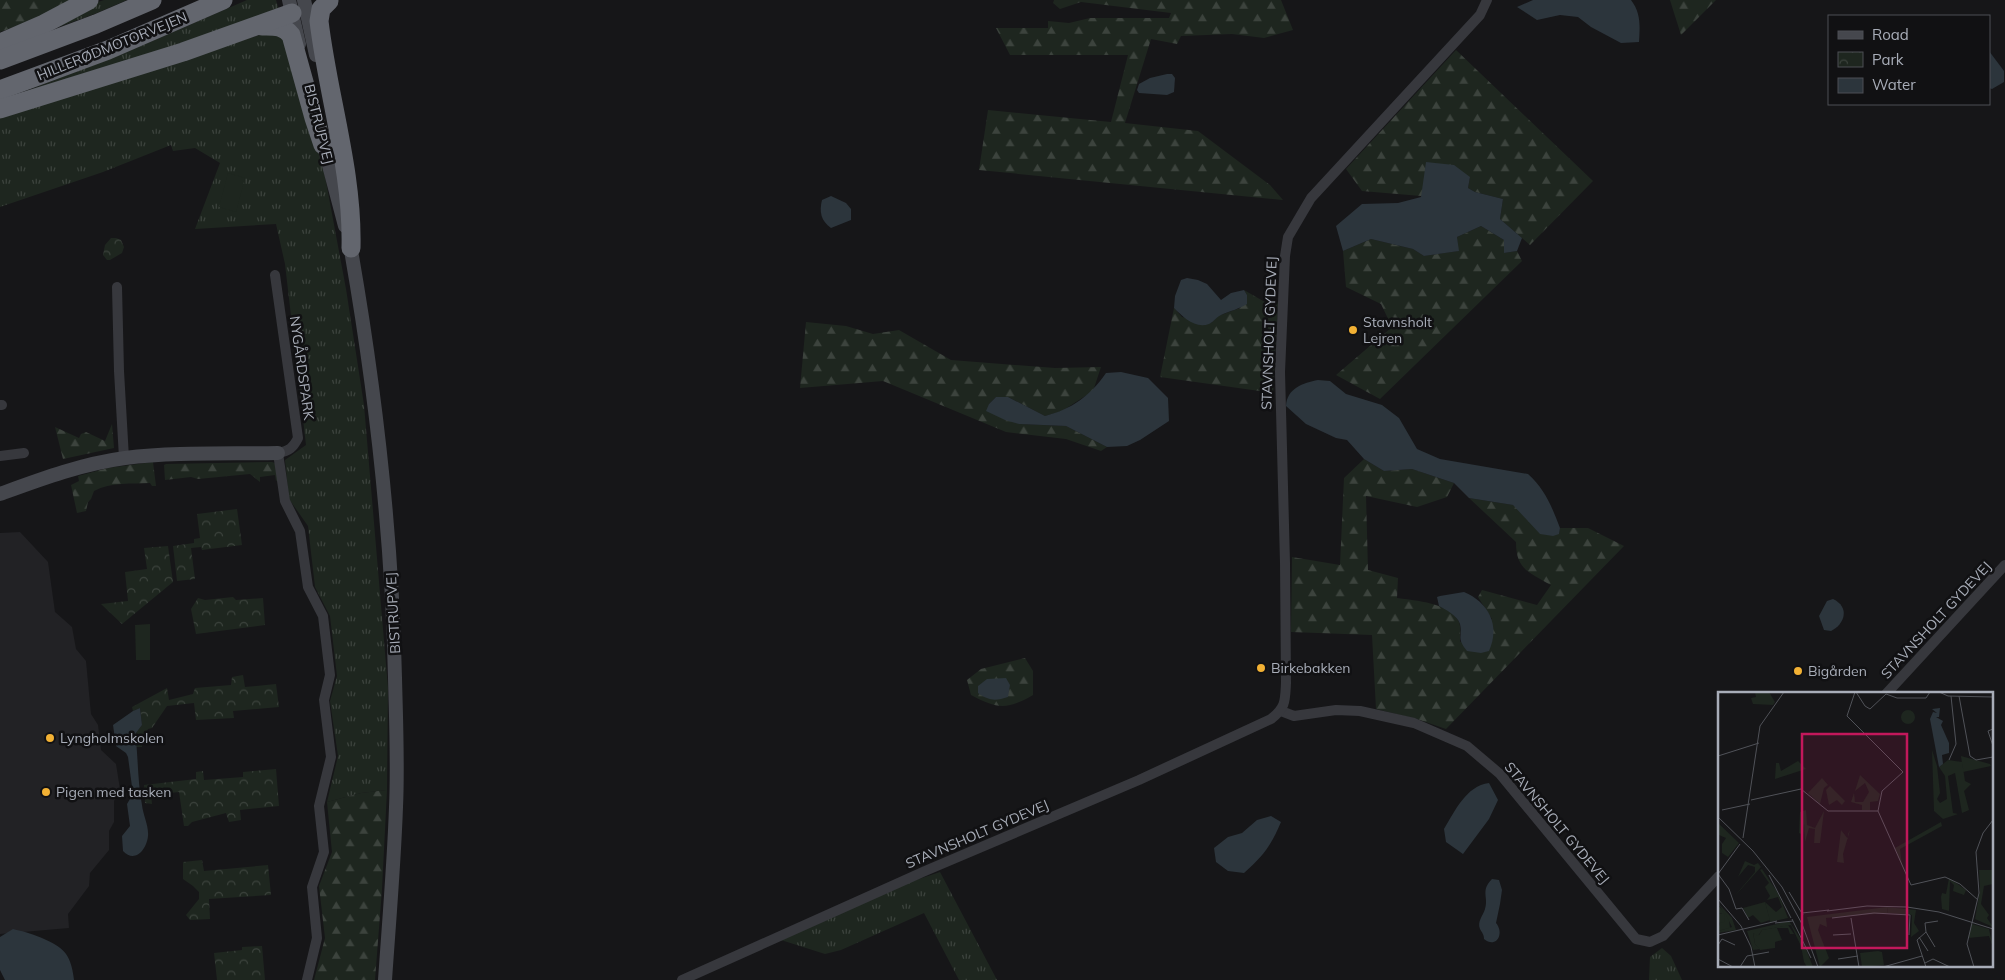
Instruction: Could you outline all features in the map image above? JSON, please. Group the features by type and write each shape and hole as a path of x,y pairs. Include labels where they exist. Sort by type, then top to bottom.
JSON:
{"highway":[{"path":"0,43 44,24 88,0"},
{"name":"HILLERØDMOTORVEJEN","path":"0,60 96,24 152,0"},
{"name":"HILLERØDMOTORVEJEN","path":"0,90 108,50 223,0"},
{"path":"0,109 258,26 298,5 330,1"},
{"path":"330,1 321,9 319,21 352,217 351,248"},
{"path":"258,26 278,26 285,28 291,35 314,118 324,145"}],"main road":[{"name":"BISTRUPVEJ","path":"298,5 324,145 351,248"},
{"name":"BISTRUPVEJ","path":"298,5 322,87 363,315 378,419 386,500 394,611 396,806 384,980"},
{"path":"0,494 85,466 124,458 156,455 278,453"}],"street":[{"name":"STAVNSHOLT GYDEVEJ","path":"682,980 925,871 1139,780 1271,719 1282,711 1285,699 1286,643 1280,372 1285,256 1288,237 1311,198 1480,15 1487,0"},
{"name":"NYGÅRDSPARK","path":"275,275 298,438 294,446 288,451 278,453"},
{"path":"118,287 119,371 124,458"},
{"path":"0,456 24,453"},
{"path":"278,453 285,501 300,531 308,587 323,616 330,675 324,700 330,757 319,806 324,852 312,887 317,938 307,980"},
{"name":"STAVNSHOLT GYDEVEJ","path":"1888,692 2005,565"},
{"name":"STAVNSHOLT GYDEVEJ","path":"1282,711 1294,716 1336,710 1360,711 1414,723 1467,746 1500,774 1636,939 1650,942 1663,936 1718,877"}],"shaded area":[{"name":"Lyngholmskolen","path":"20,532 48,562 55,612 72,627 76,649 86,661 91,714 98,725 101,750 116,764 120,789 114,801 114,822 109,831 109,850 90,873 89,886 68,914 69,928 0,934 0,533"}],"green space":[{"path":"0,0 70,0 36,19 0,32"},
{"path":"104,0 127,0 10,45 92,4"},
{"path":"247,0 276,0 280,13 0,101 120,55"},
{"path":"1054,0 1281,0 1293,30 1264,38 1232,34 1181,36 1177,44 1151,39 1125,123 1198,131 1270,185 1283,200 979,170 988,110 1111,122 1128,55 1010,55 996,28 1048,28 1048,21 1069,23 1090,18 1169,18 1171,13 1081,2 1060,9 1053,3"},
{"path":"1670,0 1716,0 1681,35"},
{"path":"272,31 289,40 324,171 346,289 364,405 388,688 387,790 361,793 327,802 338,756 330,701 337,676 330,616 315,587 308,526 289,499 285,460 306,445 285,264 276,224 195,229 220,163 195,148 173,151 171,145 103,172 0,207 0,116"},
{"path":"1456,50 1593,181 1530,245 1500,219 1503,199 1475,192 1468,188 1470,177 1421,196 1362,191 1346,169"},
{"path":"228,173 245,178 236,212 219,207"},
{"path":"1481,226 1504,240 1504,253 1517,251 1522,261 1380,399 1336,375 1392,327 1381,304 1346,287 1343,251 1371,239 1413,249 1424,256 1458,251 1457,237"},
{"path":"111,238 121,240 124,247 122,253 107,260 103,255 105,245"},
{"path":"1244,290 1270,305 1278,302 1273,393 1160,377 1174,308 1182,317 1211,323 1218,316 1240,308 1247,295"},
{"path":"806,322 846,326 873,334 899,330 951,360 1055,368 1101,367 1093,391 1062,411 1045,416 1008,397 996,397 989,404 1019,424 1066,426 1107,447 1101,451 1066,439 1006,432 883,381 800,388"},
{"path":"112,424 114,448 63,459 55,427 79,438 81,434 86,432 105,441"},
{"path":"1364,459 1384,471 1412,469 1454,483 1447,497 1417,507 1366,496 1368,570 1398,578 1397,598 1440,606 1448,610 1459,622 1460,642 1492,619 1478,597 1482,590 1537,605 1551,585 1525,569 1518,559 1516,542 1469,498 1513,505 1559,534 1560,528 1588,528 1624,546 1446,729 1417,719 1376,709 1372,635 1291,632 1292,557 1340,565 1344,478"},
{"path":"153,462 156,486 152,486 150,483 114,485 101,488 94,491 86,511 77,513 71,485 79,481 78,476 108,468"},
{"path":"275,463 278,480 276,481 275,475 260,477 260,482 250,474 165,480 164,465 166,464"},
{"path":"237,509 242,545 202,550 201,547 191,548 195,579 177,581 173,546 194,543 194,539 200,538 197,514"},
{"path":"168,546 173,582 122,624 101,604 128,601 125,572 147,569 144,548"},
{"path":"233,597 236,600 263,598 265,625 196,634 191,609 198,598 205,600"},
{"path":"150,624 150,660 136,660 135,625"},
{"path":"1025,658 1033,671 1033,695 1016,703 1002,706 988,703 971,695 967,680 981,669"},
{"path":"243,675 245,687 276,684 279,707 233,711 234,718 196,720 194,703 167,706 152,728 148,729 143,738 142,747 136,747 136,733 142,725 140,708 133,711 132,707 167,688 169,700 193,694 195,688 231,685 232,677"},
{"path":"276,769 279,806 240,810 241,820 229,822 226,813 184,826 179,792 151,795 152,804 145,803 144,785 196,779 196,772 203,771 204,780 243,777 243,772"},
{"path":"387,790 375,980 314,980 325,938 319,886 332,852 327,802 361,793"},
{"path":"202,860 204,871 268,865 271,895 209,899 210,919 190,920 186,915 199,899 199,892 183,879 183,862"},
{"path":"940,872 997,980 959,980 924,913 841,950 825,954 781,940 904,884"},
{"path":"262,946 265,980 217,980 214,953 242,950 242,947"},
{"path":"1662,948 1671,956 1682,980 1649,980 1650,957"}],"water":[{"path":"1533,0 1631,0 1638,15 1640,25 1639,42 1621,43 1591,27 1578,17 1560,15 1537,20 1517,7"},
{"path":"1990,52 2004,71 2004,82 1990,88"},
{"path":"1172,74 1175,78 1174,92 1167,95 1139,93 1137,90 1139,84 1150,78"},
{"path":"1426,162 1454,165 1470,177 1468,188 1475,192 1503,199 1500,219 1522,238 1517,251 1504,253 1504,240 1481,226 1457,237 1459,251 1424,256 1413,249 1371,239 1343,251 1336,226 1362,204 1398,203 1421,197"},
{"path":"831,196 846,203 851,209 851,220 831,228 823,219 821,208 822,200"},
{"path":"1187,278 1207,284 1221,300 1231,293 1244,290 1247,295 1247,304 1219,316 1209,324 1194,324 1174,308 1175,296 1181,280"},
{"path":"1121,372 1148,378 1168,398 1169,421 1127,446 1107,447 1066,426 1019,424 986,411 989,404 996,397 1008,397 1045,416 1064,410 1080,401 1106,373"},
{"path":"1318,380 1330,381 1346,394 1382,405 1399,418 1417,449 1440,459 1528,474 1547,499 1560,528 1559,534 1553,536 1540,534 1513,505 1469,498 1454,483 1412,469 1384,471 1364,459 1347,440 1336,438 1306,424 1286,406 1287,400 1297,387"},
{"path":"1464,592 1480,602 1490,616 1494,632 1489,651 1481,653 1467,651 1461,640 1459,621 1451,613 1439,606 1437,597"},
{"path":"1833,599 1842,606 1844,615 1836,628 1831,631 1824,630 1819,616 1827,601"},
{"path":"1006,678 1010,685 1008,697 993,699 986,698 978,693 978,686 987,679"},
{"path":"140,708 142,725 136,733 136,739 140,789 148,836 143,850 132,856 127,855 123,851 122,836 130,826 127,804 133,794 128,757 126,753 116,746 113,725"},
{"path":"1489,783 1498,800 1489,819 1463,854 1446,842 1444,829 1462,800 1474,789"},
{"path":"1271,816 1281,822 1266,850 1244,873 1228,871 1216,862 1214,848 1228,837 1242,833 1257,820"},
{"path":"1492,879 1499,880 1502,890 1496,923 1500,932 1498,939 1488,942 1484,939 1479,923 1486,905 1486,887"},
{"path":"13,929 41,938 62,949 69,960 74,980 5,980 0,970 0,937"}],"place":[{"name":"Stavnsholt Lejren","path":"1353,330"},
{"name":"Birkebakken","path":"1261,668"},
{"name":"Bigården","path":"1798,671"},
{"name":"Lyngholmskolen","path":"50,738"},
{"name":"Pigen med tasken","path":"46,792"}]}
